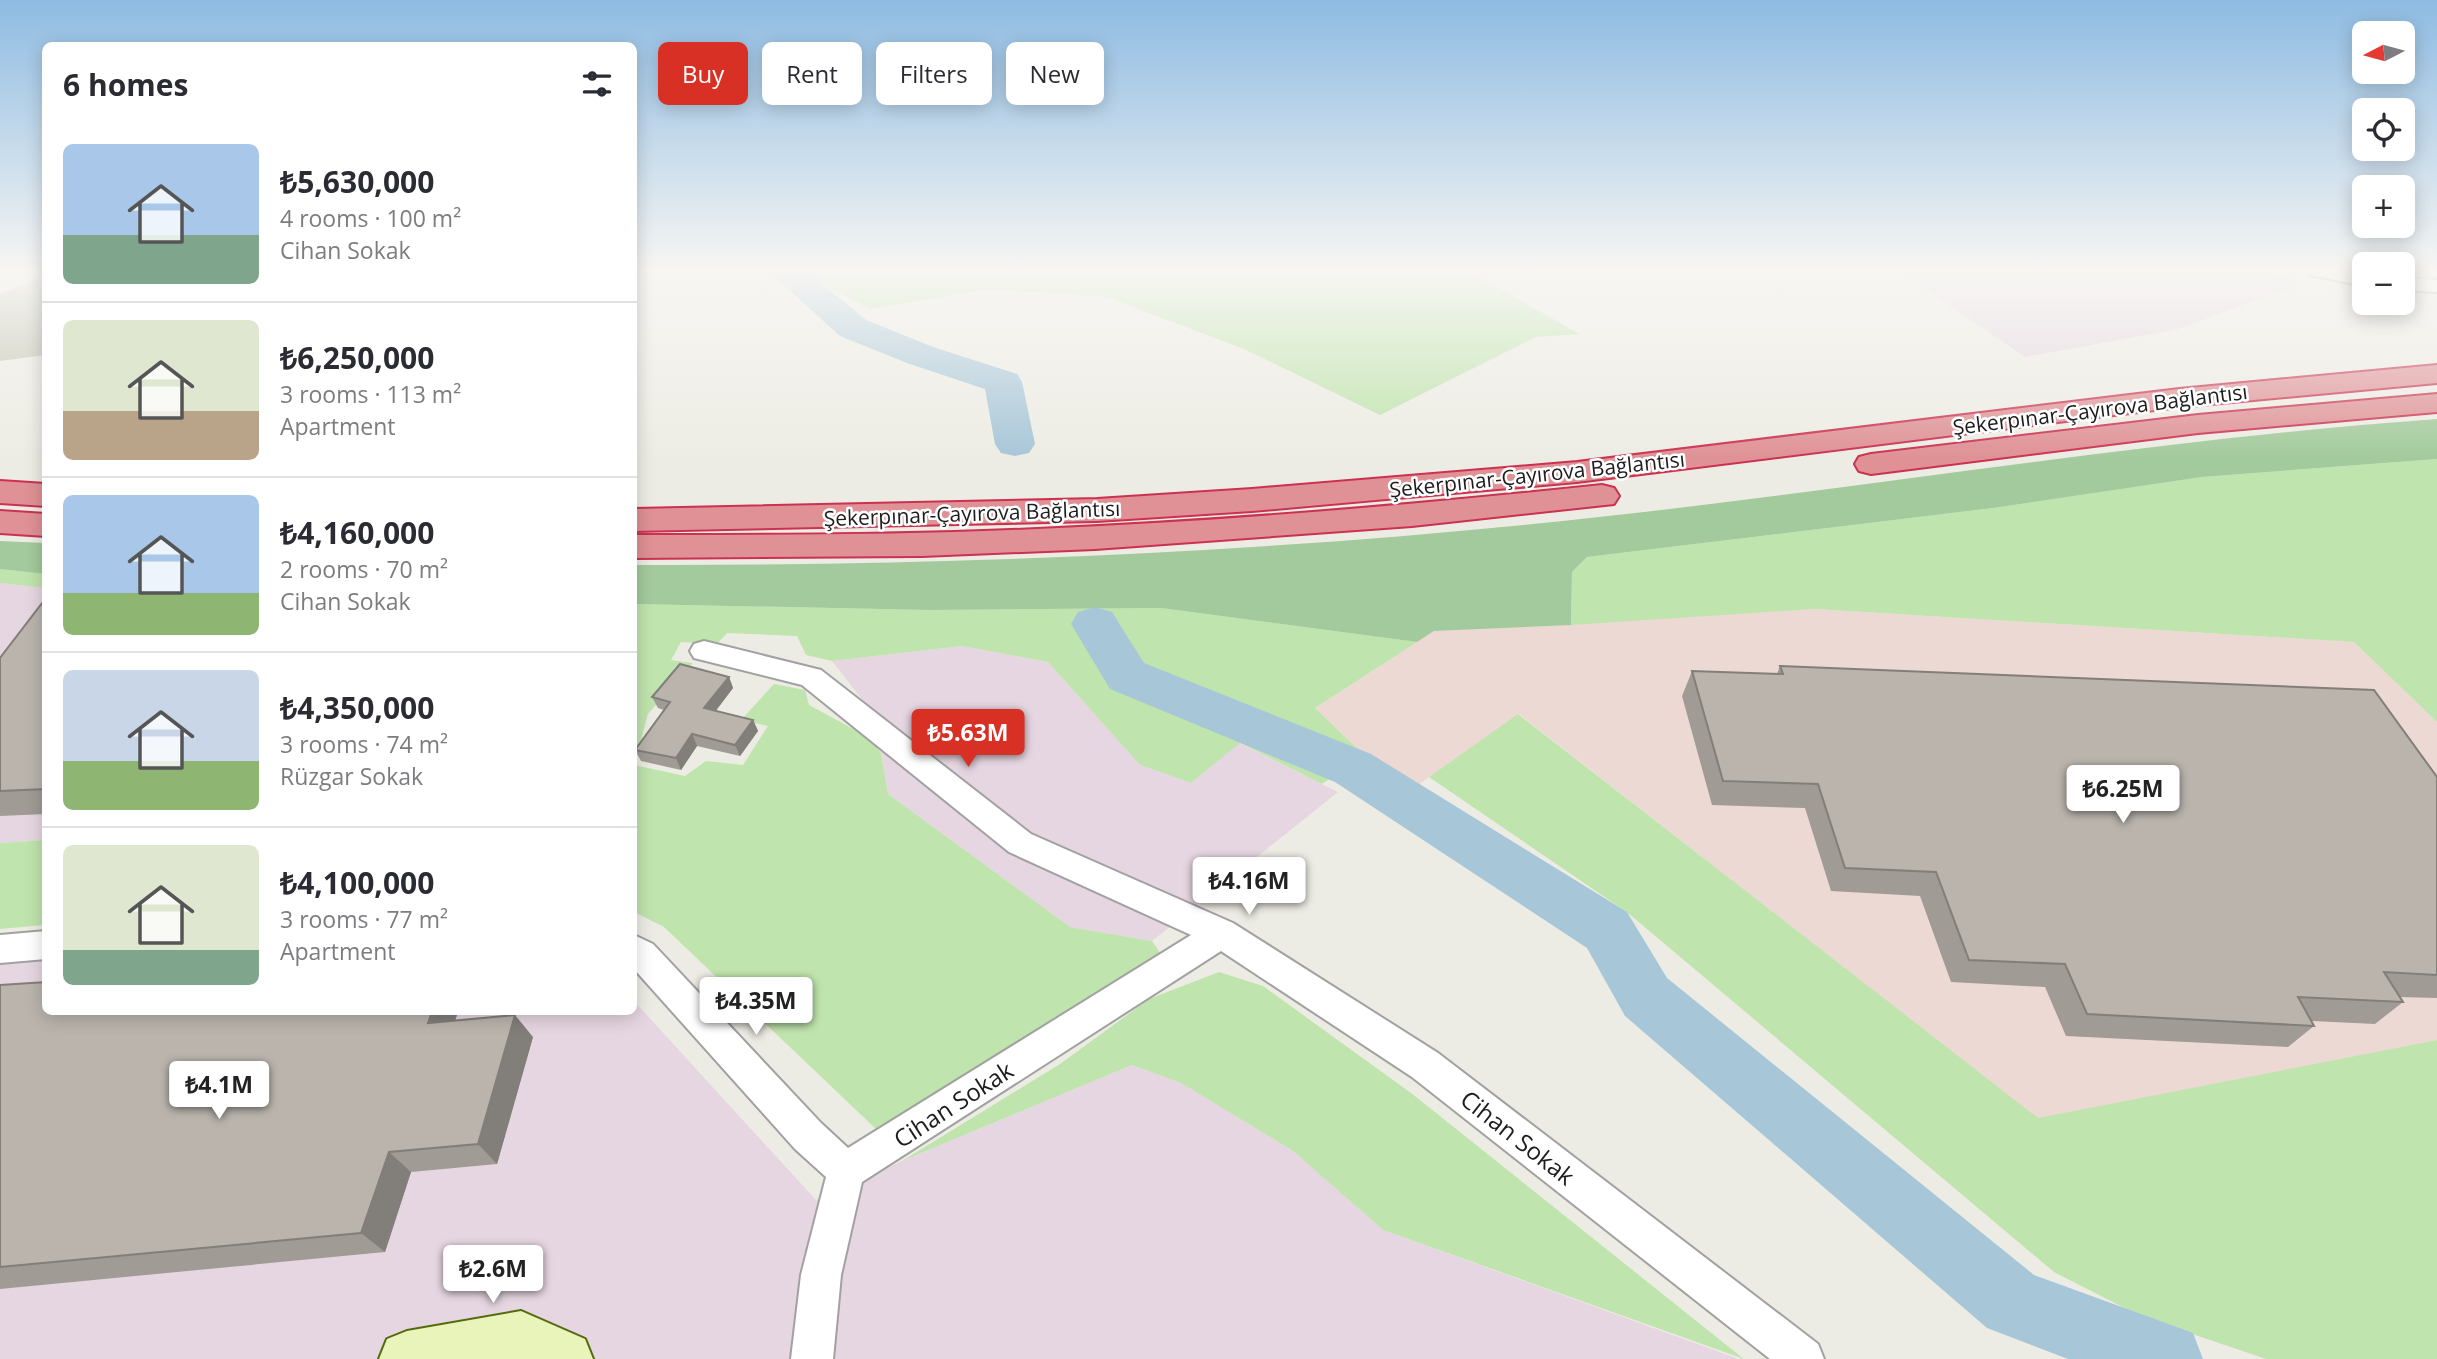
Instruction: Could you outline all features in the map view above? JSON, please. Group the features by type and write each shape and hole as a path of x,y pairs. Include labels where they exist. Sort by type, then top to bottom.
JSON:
{"highway":[{"name":"Şekerpınar-Çayırova Bağlantısı","path":"637,520 1097,510 1318,495 1577,472 2179,398 2437,374"},
{"name":"Şekerpınar-Çayırova Bağlantısı","path":"637,547 848,546 1080,539 1323,522 1558,501 2198,424 2437,403"},
{"path":"0,492 42,495"},
{"path":"0,522 42,525"}],"street":[{"name":"Cihan Sokak","path":"704,651 811,677 1020,843 1221,933 1425,1065 1803,1359"},
{"name":"Cihan Sokak","path":"846,1171 1221,933"},
{"path":"0,949 42,945"},
{"path":"637,951 808,1136 846,1171 821,1275 812,1359"},
{"path":"407,1359 521,1339 565,1359"}],"shaded area":[{"path":"0,332 42,332 42,355 0,361"},
{"path":"1989,332 2159,332 2025,357"},
{"path":"0,583 42,588 42,840 0,843"},
{"path":"1815,609 2354,642 2437,722 2437,1040 2038,1119 1519,714 1405,794 1315,708 1434,631"},
{"path":"962,646 1048,662 1140,765 1191,783 1239,743 1338,792 1152,941 1070,927 888,794 875,716 832,661"},
{"path":"42,953 42,1015 637,1015 637,1004 816,1200 1132,1065 1181,1083 1293,1151 1383,1230 1739,1359 0,1359 0,956"}],"green space":[{"path":"1200,332 1579,334 1536,337 1380,415 1244,349"},
{"path":"2437,419 2437,459 2202,477 1993,508 1587,557 1572,572 1571,625 1434,631 1417,642 1161,608 930,610 637,604 637,565 859,563 1084,556 1421,534 1646,512 2210,440"},
{"path":"2437,459 2437,722 2354,642 1815,609 1571,625 1572,572 1587,557 1993,508 2202,477"},
{"path":"0,541 42,543 42,574 0,569"},
{"path":"0,569 42,574 42,588 0,583"},
{"path":"637,604 930,610 1161,608 1417,642 1315,708 1364,755 1322,784 1240,743 1191,783 1140,765 1048,662 962,646 832,661 806,655 797,636 727,633 717,644 681,642 671,660 693,663 648,714 637,754"},
{"path":"774,684 805,690 809,705 870,738 881,753 888,794 1070,927 1152,941 1163,957 876,1129 664,927 637,914 637,766 685,776 706,761 743,765 768,726 741,720"},
{"path":"1518,714 2038,1118 2437,1040 2437,1359 2266,1359 2142,1317 2054,1272 1628,913 1429,777"},
{"path":"42,840 42,925 0,929 0,843"},
{"path":"1219,972 1263,986 1411,1093 1744,1359 1383,1230 1293,1151 1181,1083 1132,1065 902,1161 1060,1064 1149,999"}],"building":[{"path":"42,603 42,789 0,791 0,658"},
{"path":"680,664 729,677 704,708 753,720 735,745 692,734 676,758 637,750 670,702 652,697"},
{"path":"1780,666 2374,690 2437,777 2437,975 2384,972 2403,1002 2298,997 2314,1026 2087,1014 2065,964 1969,960 1936,872 1845,868 1818,784 1723,781 1692,671 1783,674"},
{"path":"42,982 42,1015 431,1015 428,1023 515,1015 478,1144 389,1152 361,1233 0,1267 0,985"}],"waterway":[{"path":"864,332 920,355 1003,382 1015,444"},
{"path":"1095,624 1127,676 1353,768 1607,930 1646,997 2012,1303 2167,1359"}]}
